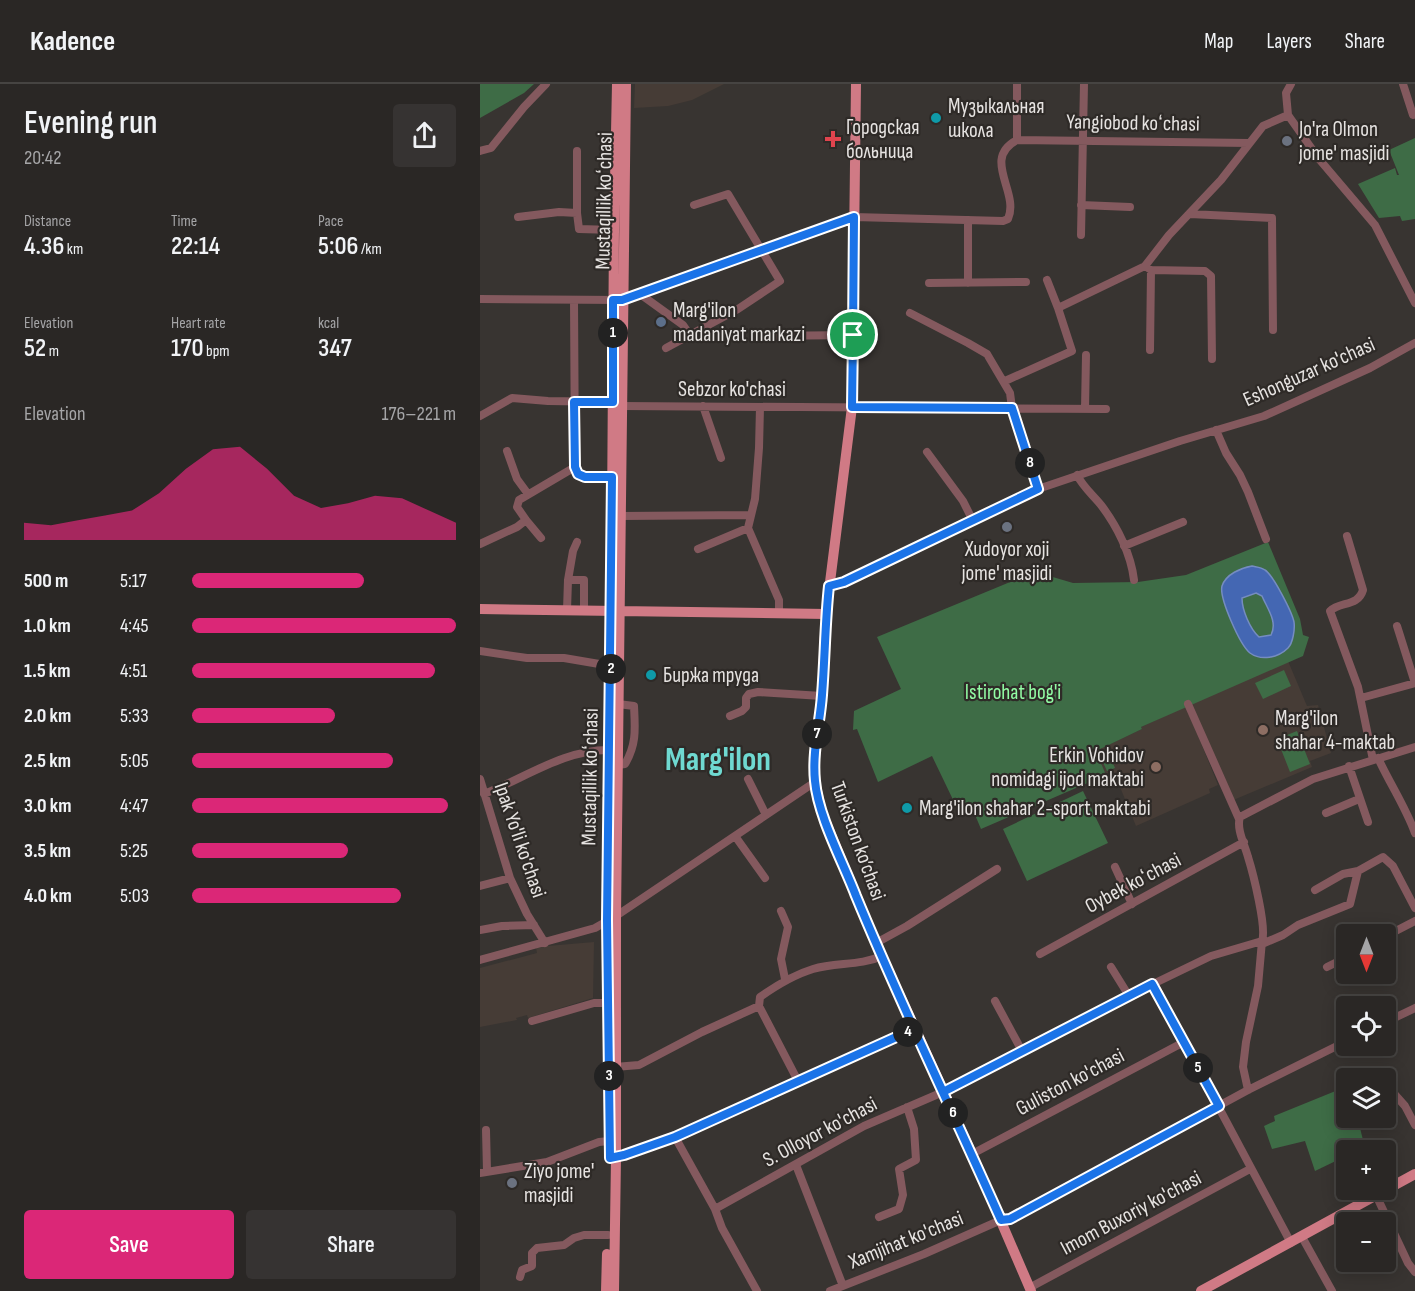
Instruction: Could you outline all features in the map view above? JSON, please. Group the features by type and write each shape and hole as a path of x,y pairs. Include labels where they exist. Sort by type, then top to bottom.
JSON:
{"main road":[{"name":"Mustaqillik koʻchasi","path":"617,84 614,230 618,300"},
{"name":"Mustaqillik koʻchasi","path":"614,1291 615,1067 610,750 611,666 621,516 617,404 618,300 626,84"},
{"name":"Turkiston ko’chasi","path":"856,84 853,335 826,614 822,696 814,758 815,782 822,813 876,943 972,1154 1030,1289"},
{"name":"Mustaqillik koʻchasi","path":"606,1291 613,1158 604,1142 618,765 612,477 617,404"},
{"path":"480,609 826,614"},
{"path":"1396,1185 1415,1174"},
{"path":"1201,1291 1369,1200"}],"street":[{"path":"480,151 491,148 546,84"},
{"path":"480,299 618,300 854,217 997,222 1008,219 1010,211 1002,168 1002,153 1008,145 1017,140 1017,84"},
{"path":"1081,235 1084,84"},
{"path":"1291,84 1286,93 1288,116 1319,159 1375,225 1415,303"},
{"path":"1403,84 1413,115"},
{"path":"1150,350 1148,268 1169,235 1221,180 1263,126 1288,116"},
{"name":"Yangiobod koʻchasi","path":"1017,140 1249,143"},
{"path":"577,151 579,229 614,230"},
{"path":"666,348 738,309 779,283 780,279 728,194 694,205"},
{"path":"1081,205 1130,207"},
{"path":"518,217 559,212 577,213"},
{"path":"1190,214 1272,218 1273,330"},
{"path":"968,220 968,283"},
{"path":"1058,308 1148,268 1205,271 1211,276 1212,359"},
{"path":"1005,381 1072,351 1047,280"},
{"path":"929,283 1026,282"},
{"path":"640,294 683,325 690,335"},
{"path":"574,300 575,467 581,476 612,477"},
{"path":"910,313 987,354 1010,393 1012,408 1038,489"},
{"path":"754,336 853,335"},
{"name":"Eshonguzar ko'chasi","path":"829,586 844,582 1038,489 1264,416 1370,368 1415,343"},
{"path":"1085,409 1086,355"},
{"name":"Sebzor ko'chasi","path":"480,416 513,398 703,406 1106,409"},
{"path":"703,406 721,458"},
{"path":"760,407 755,499 748,528 779,600 779,614"},
{"path":"1216,430 1244,484 1266,539"},
{"path":"507,451 517,479 528,494"},
{"path":"927,452 963,501 973,521"},
{"path":"541,538 517,505 519,500 575,467"},
{"path":"1077,475 1106,512 1124,546 1133,570 1134,580"},
{"path":"621,516 751,515"},
{"path":"480,544 526,520"},
{"path":"1124,546 1183,522"},
{"path":"698,549 748,528"},
{"path":"1347,536 1363,590 1357,600 1333,607 1330,611 1361,698 1375,759 1405,807 1415,833"},
{"path":"567,610 568,580 573,551 577,542"},
{"path":"568,580 584,580 584,611"},
{"path":"1361,698 1415,683 1397,626"},
{"path":"480,651 527,658 564,658 611,666"},
{"path":"730,716 746,707 746,698 749,694 758,692 822,696"},
{"path":"618,704 633,706 635,731 633,751 625,764 618,765"},
{"path":"1188,704 1239,819 1262,921 1264,935 1258,986 1243,1067 1248,1090"},
{"path":"1239,819 1246,812 1296,787 1349,766 1415,747"},
{"path":"484,794 566,757 583,752 610,750"},
{"path":"1349,766 1368,822"},
{"name":"Ipak Yo'li ko'chasi","path":"480,779 510,878 545,943"},
{"path":"748,779 766,815"},
{"path":"480,960 594,928 815,782"},
{"path":"1326,813 1359,799"},
{"path":"735,836 765,878"},
{"name":"Oybek koʻchasi","path":"1040,954 1244,842"},
{"path":"1314,890 1343,874 1358,871 1383,857 1393,866 1415,908"},
{"path":"1115,867 1132,904"},
{"path":"876,943 924,916 996,869"},
{"name":"S. Olloyor ko'chasi","path":"715,1209 864,1126 943,1092 1152,984 1211,956 1262,943 1283,935 1298,925 1350,904 1358,871"},
{"path":"480,886 510,878"},
{"path":"782,911 788,927 781,959 785,979"},
{"path":"1396,931 1415,921"},
{"path":"480,930 502,926 534,925"},
{"path":"798,1081 759,1006 760,997 785,979 815,968 872,961 882,956"},
{"path":"1327,968 1336,963"},
{"path":"1111,967 1129,996"},
{"path":"1152,984 1291,1243"},
{"path":"995,1001 1022,1051"},
{"path":"532,1021 594,1003 608,1003"},
{"path":"615,1067 639,1065 702,1032 759,1006"},
{"path":"1396,1017 1415,1008"},
{"path":"613,1158 675,1137 914,1029"},
{"name":"Guliston ko'chasi","path":"972,1154 1184,1042"},
{"name":"Xamjihat ko'chasi","path":"830,1291 924,1254 1001,1220 1010,1219 1248,1090 1336,1046"},
{"path":"1396,1096 1405,1106 1415,1125"},
{"path":"879,1217 899,1209 903,1195 898,1169 916,1160 914,1129 907,1107"},
{"path":"486,1130 484,1172 547,1162 604,1142"},
{"path":"675,1137 757,1291"},
{"path":"796,1165 843,1286"},
{"name":"Imom Buxoriy ko'chasi","path":"1030,1289 1250,1169"},
{"path":"1378,1200 1408,1263 1415,1272"},
{"path":"520,1277 522,1270 532,1266 532,1252 537,1248 564,1245 584,1235 608,1234"},
{"path":"1302,1237 1332,1291"}],"shaded area":[{"path":"635,84 724,84 692,100 668,106 634,108"},
{"name":"Marg'ilon shahar 4-maktab","path":"1288,661 1307,706 1318,705 1331,753 1310,761 1312,767 1231,801 1190,702"},
{"name":"Erkin Vohidov nomidagi ijod maktabi","path":"1186,706 1218,785 1209,789 1210,793 1136,826 1120,787 1106,775 1095,751"},
{"path":"594,942 593,998 528,1018 527,1015 516,1018 517,1020 480,1027 480,968 537,953 536,947"}],"green space":[{"path":"480,84 534,84 524,93 480,118"},
{"path":"1415,138 1415,219 1402,221 1400,216 1379,218 1358,184 1395,168 1399,175 1389,150"},
{"name":"Istirohat bog'i","path":"1268,542 1300,619 1303,635 1309,637 1303,656 1141,727 1142,729 1096,751 1106,775 981,829 970,803 957,808 932,756 878,782 857,729 853,730 854,711 901,689 877,637 1020,578 1046,575 1073,583 1138,582 1186,575"},
{"path":"1284,670 1291,686 1263,699 1255,683"},
{"path":"1297,731 1310,764 1290,772 1277,739"},
{"path":"1108,752 1115,768 1107,771 1100,756"},
{"path":"1083,791 1108,843 1027,881 1003,829"},
{"path":"1336,1091 1336,1128 1360,1128 1363,1140 1336,1140 1336,1161 1315,1171 1305,1141 1272,1149 1264,1126 1275,1121 1274,1116"}],"water":[{"path":"1248,567 1260,568 1268,573 1282,594 1294,622 1290,646 1274,656 1264,658 1250,653 1236,631 1224,600 1222,586 1224,582 1234,572","holes":["1256,593 1262,596 1271,615 1273,630 1271,635 1259,637 1247,619 1242,598"]}],"place":[{"name":"Музыкальная школа","path":"936,118"},
{"name":"Городская больница","path":"833,139"},
{"name":"Jo'ra Olmon jome' masjidi","path":"1287,141"},
{"name":"Marg'ilon madaniyat markazi","path":"661,322"},
{"name":"Xudoyor xoji jome' masjidi","path":"1007,527"},
{"name":"Биржа труда","path":"651,675"},
{"name":"Marg'ilon shahar 4-maktab","path":"1263,730"},
{"name":"Erkin Vohidov nomidagi ijod maktabi","path":"1156,767"},
{"name":"Marg'ilon shahar 2-sport maktabi","path":"907,808"},
{"name":"Ziyo jome' masjidi","path":"512,1183"}],"district":[{"name":"Marg'ilon","path":"718,760"}],"route":[{"path":"853,335 852,407 1012,408 1038,489 844,582 829,586 822,696 814,758 815,782 822,813 876,943 914,1029 1001,1220 1010,1219 1219,1106 1152,984 943,1092 914,1029 675,1137 616,1158 610,1158 607,920 612,477 585,477 578,474 575,467 574,402 613,402 613,300 622,300 854,217 853,335"}]}
